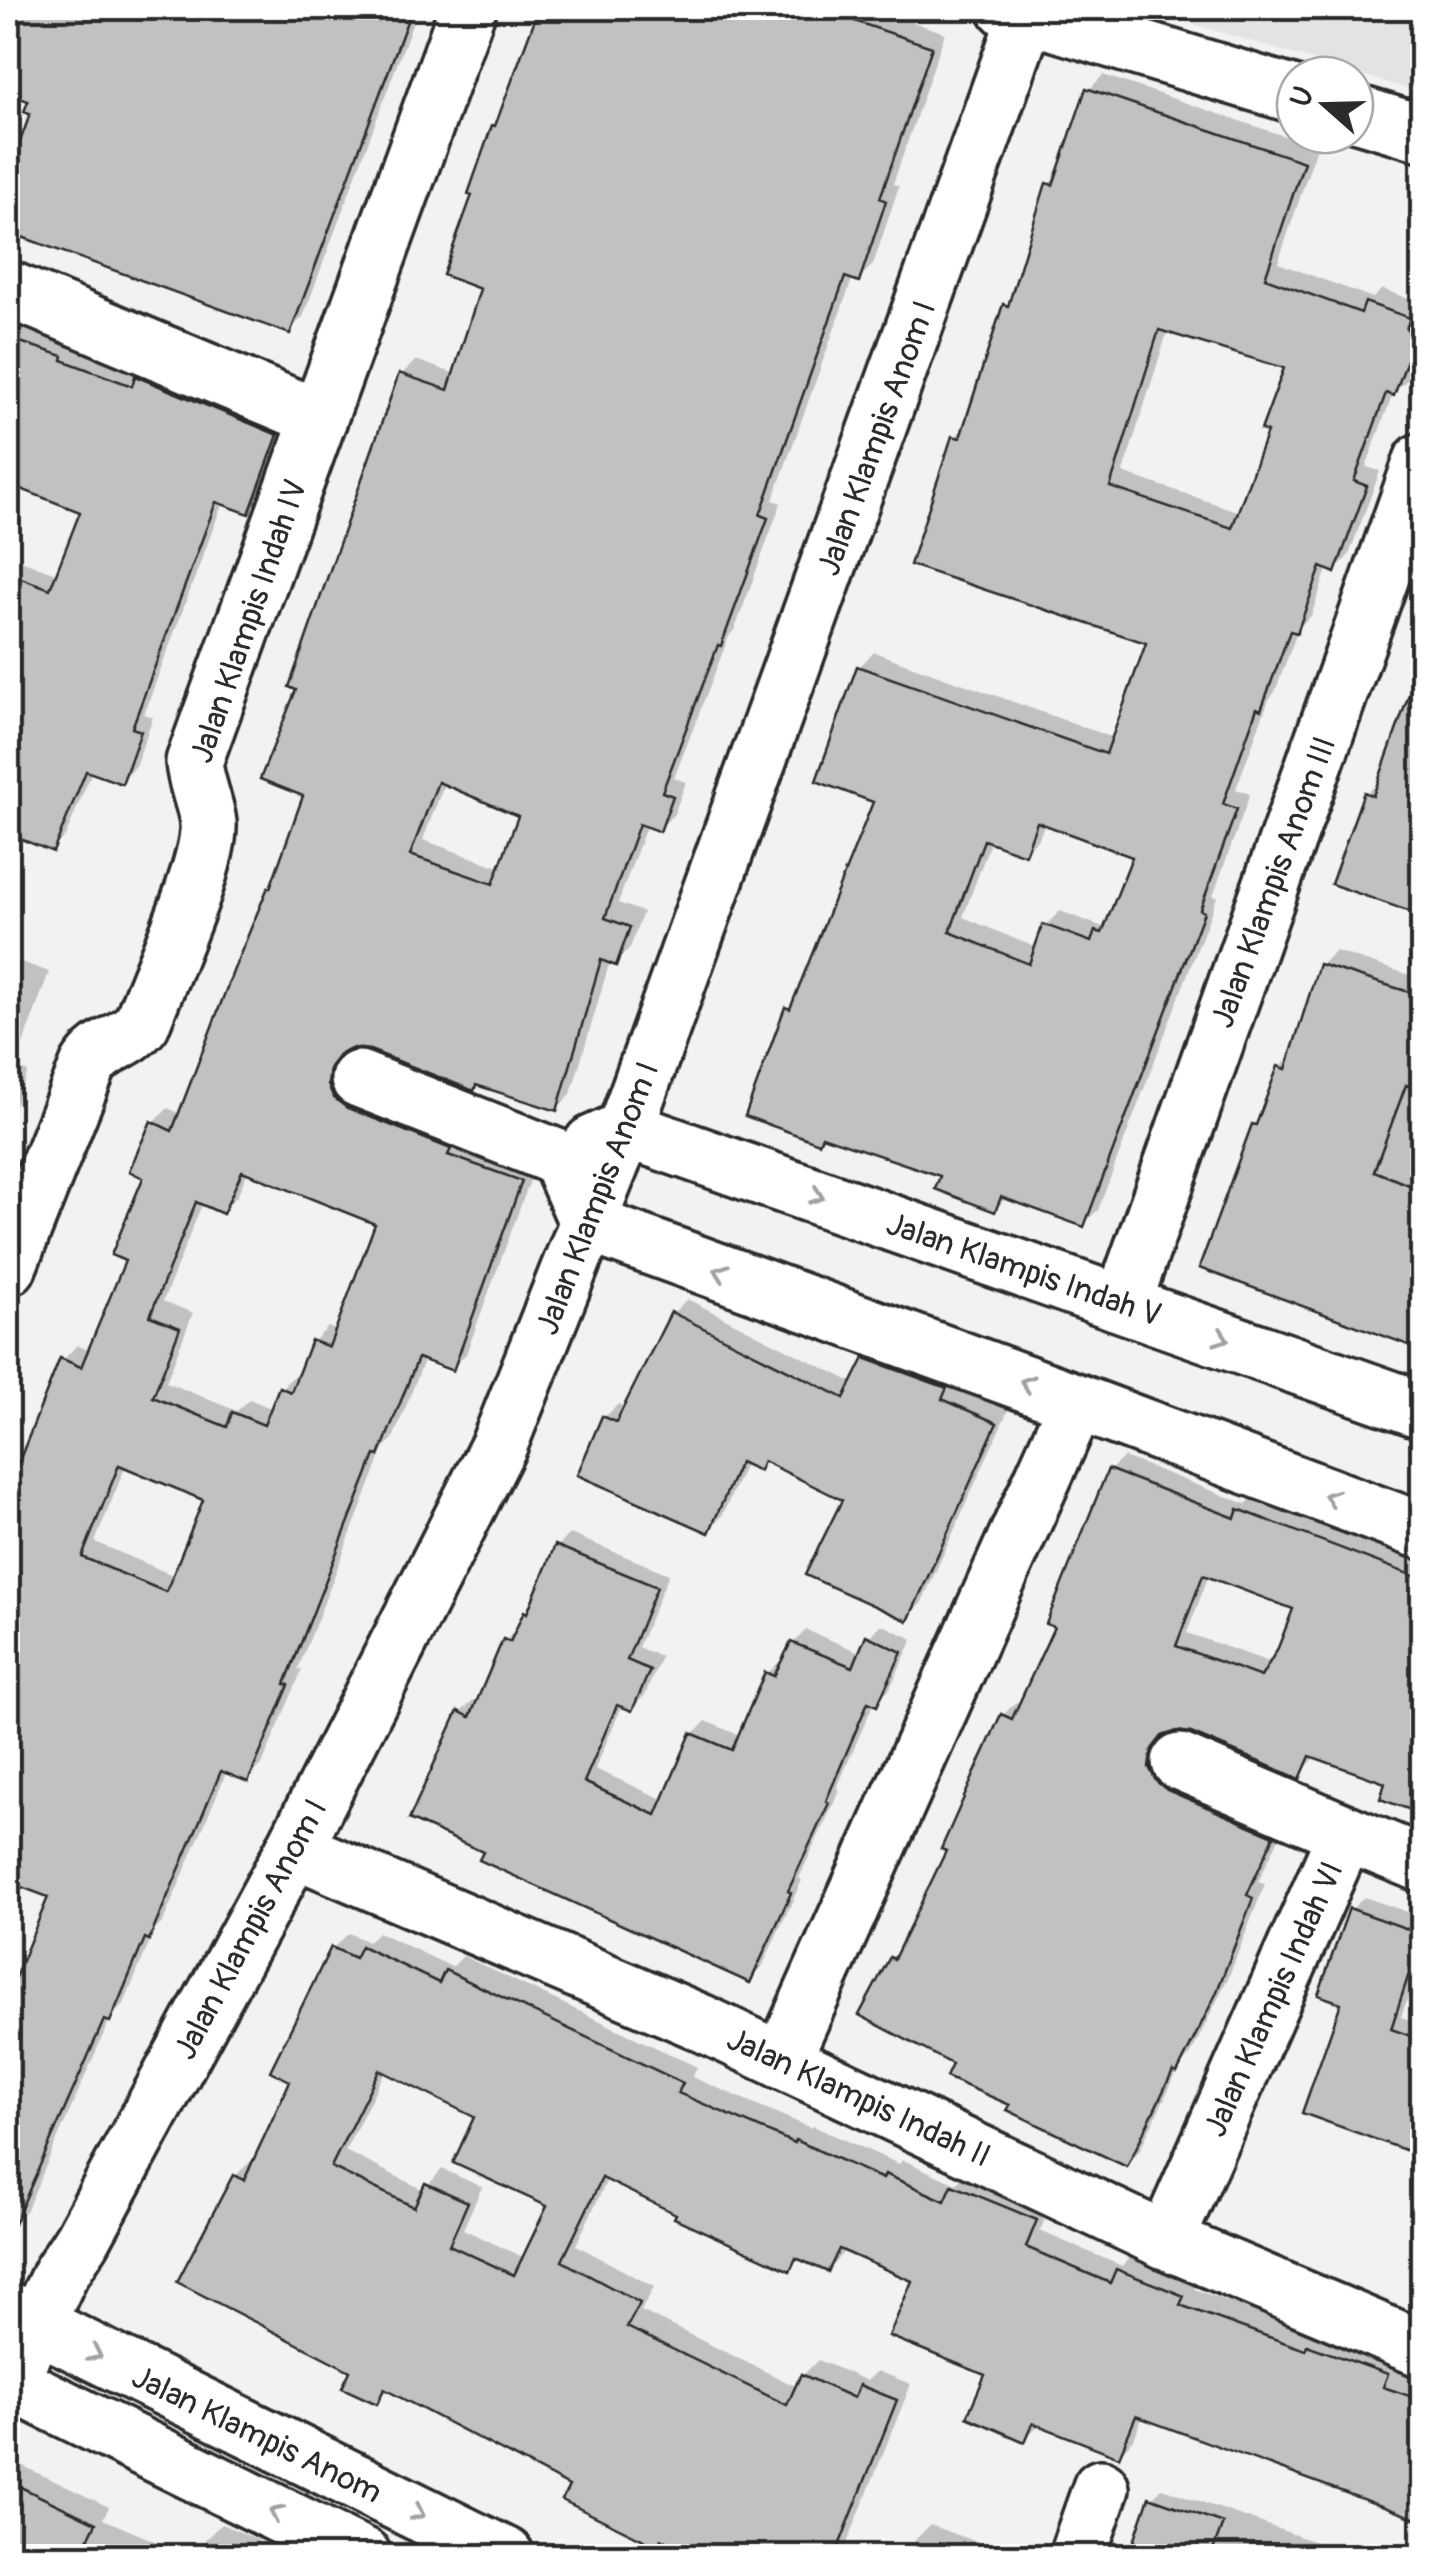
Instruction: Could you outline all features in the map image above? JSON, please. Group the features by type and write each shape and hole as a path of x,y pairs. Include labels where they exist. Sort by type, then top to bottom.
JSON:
{"street":[{"name":"Jalan Klampis Indah IV","path":"8,1267 88,1066 94,1056 134,1033 142,1022 199,869 208,820 194,762 468,8"},
{"path":"1017,11 1275,89"},
{"name":"Jalan Klampis Anom I","path":"8,2382 29,2321 82,2240 294,1849 500,1445 626,1129 1017,11"},
{"path":"1375,119 1422,132"},
{"path":"8,288 319,418"},
{"name":"Jalan Klampis Anom III","path":"1122,1302 1422,461"},
{"path":"359,1079 558,1158 588,1224 1422,1532"},
{"path":"558,1158 626,1129"},
{"name":"Jalan Klampis Indah V","path":"626,1129 1422,1410"},
{"path":"782,2061 1077,1402"},
{"path":"1180,1762 1346,1833"},
{"name":"Jalan Klampis Indah VI","path":"1166,2240 1346,1833 1422,1864"},
{"name":"Jalan Klampis Indah II","path":"294,1849 700,2022 1166,2240 1422,2349"},
{"name":"Jalan Klampis Anom","path":"29,2321 506,2556"},
{"name":"Jalan Klampis Anom","path":"8,2382 364,2556"},
{"path":"1076,2556 1101,2488"}],"shaded area":[{"path":"1137,8 1422,8 1422,93 1375,79 1375,55 1296,55"}],"building":[{"path":"8,8 412,8 290,334 8,232 8,175 30,114 24,112 28,101 8,93"},
{"path":"539,8 816,8 932,47 880,198 886,201 859,282 845,277 760,515 768,518 662,792 673,796 660,832 639,824 605,918 630,927 616,966 601,960 557,1111 476,1085 474,1091 370,1050 353,1048 340,1054 330,1067 328,1085 334,1098 347,1108 451,1149 448,1155 522,1181 453,1371 418,1358 379,1456 375,1455 285,1684 289,1685 248,1782 221,1771 149,1940 145,1938 110,2022 104,2020 8,2238 8,1995 48,1897 8,1882 8,1543 20,1514 8,1509 8,1489 60,1358 81,1367 125,1261 111,1255 143,1178 129,1171 151,1121 172,1131 303,796 260,779 296,690 289,687 399,373 448,390 480,289 443,275 492,125 495,126","holes":["438,782 518,816 493,884 410,855","242,1171 375,1224 329,1347 311,1340 291,1392 279,1387 264,1425 232,1412 227,1427 153,1397 180,1328 150,1316 196,1202 223,1214","119,1465 203,1500 166,1592 82,1557"]},
{"path":"1086,88 1304,162 1265,278 1361,313 1365,302 1410,318 1406,329 1417,333 1394,396 1386,393 1354,481 1367,486 1335,573 1321,567 1297,633 1290,631 1261,710 1257,708 1223,804 1237,809 1200,910 1204,912 1084,1227 1001,1197 995,1212 935,1189 940,1176 822,1136 819,1143 745,1116 785,1007 790,1009 873,802 816,781 857,666 1106,754 1146,643 910,565 952,436 960,438 1003,304 1008,306 1046,183 1053,185","holes":["1159,330 1284,368 1261,430 1267,432 1232,528 1110,487","1037,822 1132,857 1102,933 1095,931 1091,942 1043,924 1029,964 950,932 984,840 1025,855"]},
{"path":"8,338 63,356 62,360 132,386 135,376 278,435 249,514 216,502 132,728 141,731 122,784 86,771 53,852 8,834 8,573 50,589 80,512 8,484"},
{"path":"1417,672 1422,673 1422,916 1331,884 1364,792 1373,796"},
{"path":"1319,964 1422,996 1422,1050 1411,1087 1406,1085 1374,1171 1422,1190 1422,1350 1199,1268 1252,1124 1256,1125 1278,1066 1286,1069"},
{"path":"671,1312 844,1398 864,1358 947,1388 942,1399 997,1423 908,1621 805,1575 842,1500 763,1461 759,1471 740,1462 709,1533 577,1475 602,1416 616,1422"},
{"path":"1108,1469 1235,1518 1238,1509 1422,1579 1422,1814 1380,1799 1385,1783 1310,1756 1300,1779 1191,1733 1177,1731 1162,1736 1152,1749 1149,1767 1156,1781 1167,1790 1274,1836 1247,1895 1253,1898 1216,1994 1177,2073 1173,2071 1127,2167 1007,2110 1010,2105 946,2077 952,2064 859,2015 890,1957 894,1959 946,1851 941,1849 1001,1714 1012,1719 1054,1627 1046,1624","holes":["1203,1575 1293,1609 1278,1648 1261,1677 1176,1646"]},
{"path":"555,1545 657,1587 627,1660 650,1670 632,1711 617,1705 584,1782 656,1815 691,1733 732,1750 765,1672 774,1676 791,1642 853,1667 866,1635 902,1652 877,1706 868,1702 826,1801 829,1803 750,1983 479,1860 483,1852 409,1819 458,1711 470,1717 503,1639 510,1642 524,1611 527,1613"},
{"path":"1349,1908 1422,1934 1391,2029 1422,2040 1422,2126 1413,2153 1302,2113 1341,2003 1318,1995"},
{"path":"361,1946 439,1983 445,1970 683,2083 678,2093 794,2143 795,2140 883,2179 885,2174 945,2201 952,2185 1037,2220 1026,2247 1110,2283 1116,2269 1184,2296 1180,2305 1305,2350 1307,2345 1388,2374 1383,2387 1422,2400 1422,2521 1136,2416 1119,2457 1033,2423 1025,2442 967,2417 985,2375 889,2336 912,2281 839,2249 828,2272 796,2258 790,2271 674,2218 676,2214 602,2178 562,2261 640,2303 627,2327 787,2405 801,2374 854,2398 859,2385 897,2400 835,2556 701,2556 662,2539 658,2547 562,2500 569,2486 384,2389 377,2404 342,2388 350,2371 177,2282 233,2175 244,2180 290,2081 270,2071 331,1947 355,1958","holes":["379,2070 474,2117 453,2163 547,2206 514,2275 449,2245 468,2202 425,2183 414,2207 331,2167"]},
{"path":"8,2481 96,2523 80,2556 8,2556"},
{"path":"1149,2497 1223,2523 1211,2556 1158,2556 1132,2547"}]}
